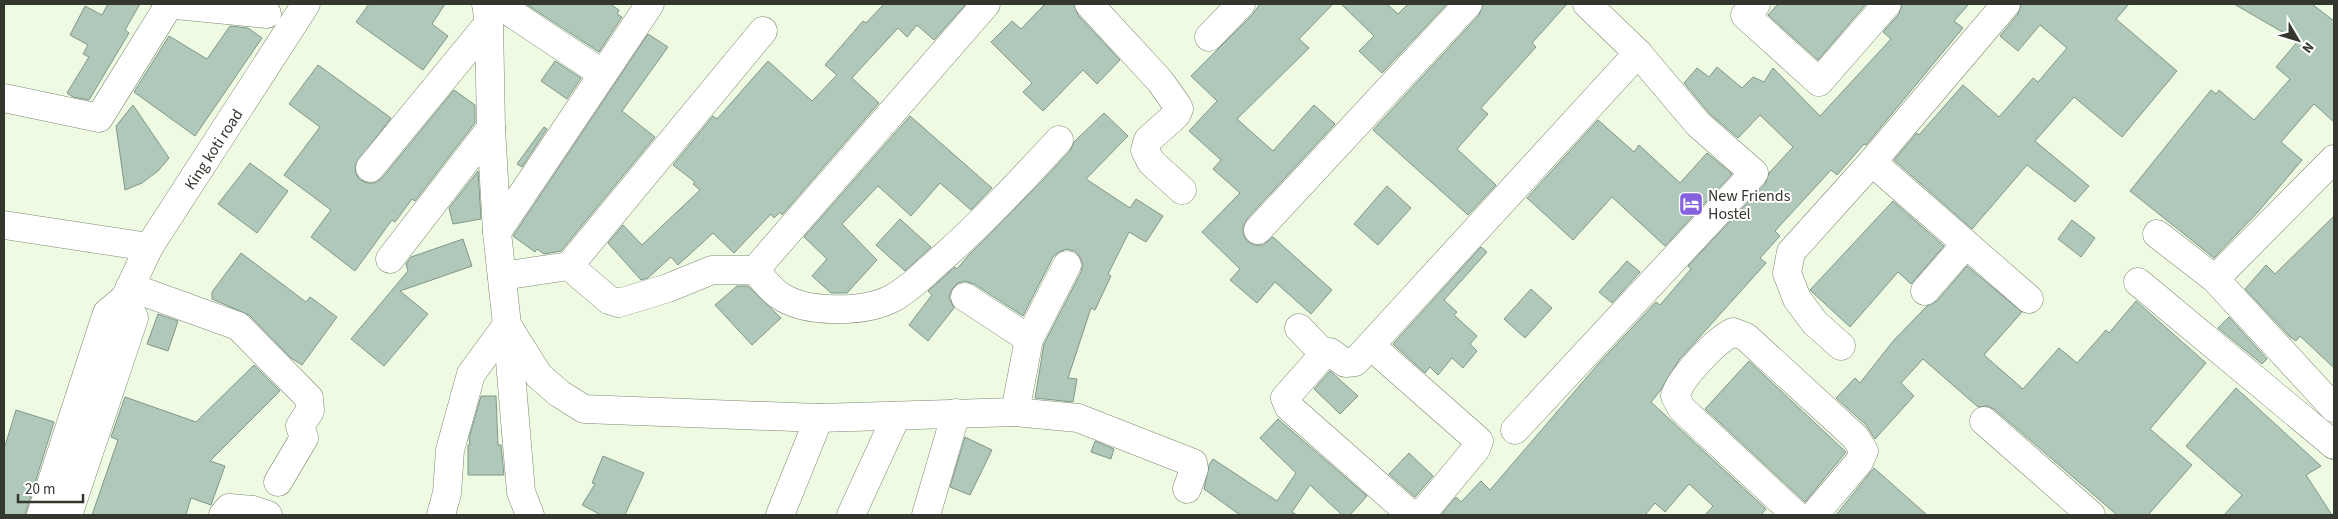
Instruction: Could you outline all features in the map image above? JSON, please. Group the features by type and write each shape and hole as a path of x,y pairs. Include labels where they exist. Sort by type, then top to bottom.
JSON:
{"street":[{"path":"4,98 99,118 168,4 267,9 291,29"},
{"name":"King koti road","path":"41,515 107,313 128,292 149,247 306,4"},
{"path":"497,232 650,4"},
{"path":"755,270 986,4"},
{"path":"1089,4 1160,81 1179,109 1148,140 1145,150 1151,162 1182,190"},
{"path":"1209,37 1241,4"},
{"path":"1258,230 1468,4"},
{"path":"1515,430 1754,172 1698,124 1638,53 1587,4"},
{"path":"1756,4 1745,15 1819,82 1887,4"},
{"path":"1841,346 1815,323 1797,299 1787,273 1791,252 1872,162 2006,4"},
{"path":"491,10 603,74"},
{"path":"491,10 491,128 497,232 508,325 521,492 530,515"},
{"path":"370,168 491,10"},
{"path":"502,276 569,266 763,31"},
{"path":"1371,346 1479,441 1426,510 1420,513 1412,514 1406,510 1286,404 1285,398 1324,354 1330,352 1345,363 1355,362 1638,53"},
{"path":"390,259 491,128"},
{"path":"569,266 608,300 619,303 668,288 712,270 755,270 779,295 802,305 838,310 868,305 893,298 917,280 978,226 1059,140"},
{"path":"2215,279 2334,159"},
{"path":"1872,162 2029,299"},
{"path":"4,225 149,247"},
{"path":"2157,234 2215,279 2334,408"},
{"path":"1925,291 1966,244"},
{"path":"1015,412 1029,339 1067,265"},
{"path":"2138,282 2334,445"},
{"path":"128,292 238,326 309,398 310,411 300,426 304,438 278,482"},
{"path":"68,515 134,318 128,292"},
{"path":"965,297 1029,339"},
{"path":"508,325 539,376 560,394 584,409 819,418 1015,412 1078,418 1187,459 1193,463 1194,469 1187,488"},
{"path":"441,515 447,493 450,450 471,374 508,325"},
{"path":"1299,328 1324,354"},
{"path":"1796,515 1682,409 1675,396 1678,386 1722,337 1733,332 1746,337 1855,437 1864,451 1859,462 1814,515"},
{"path":"926,515 956,413"},
{"path":"851,515 896,417"},
{"path":"780,515 819,418"},
{"path":"1984,422 2091,515"},
{"path":"223,515 229,508 268,515"}],"building":[{"path":"108,4 140,4 125,30 129,33 89,100 73,97 67,93 89,57 83,54 88,45 70,35 85,6 102,15"},
{"path":"369,4 445,4 432,24 448,36 423,70 356,22"},
{"path":"526,4 610,4 619,10 617,14 622,17 599,52"},
{"path":"884,4 966,4 934,40 917,25 907,37 898,28 852,78 879,103 782,215 780,212 774,218 771,214 734,253 713,233 678,265 671,257 648,278 641,280 608,243 623,225 642,245 700,190 693,184 695,182 673,165 713,116 717,119 768,61 812,101 837,75 825,65 863,21 866,23"},
{"path":"1045,4 1074,4 1078,15 1120,60 1097,84 1083,70 1043,111 1023,92 1032,83 991,42 1012,21 1021,29"},
{"path":"1260,4 1333,4 1299,39 1309,48 1237,119 1273,151 1314,105 1335,124 1247,219 1243,227 1243,234 1247,241 1254,245 1263,245 1273,237 1332,290 1311,314 1275,282 1257,303 1230,280 1240,269 1202,232 1240,193 1213,169 1221,160 1189,131 1217,101 1191,76 1252,15"},
{"path":"1341,4 1387,4 1398,14 1408,4 1447,4 1382,73 1359,51 1374,36"},
{"path":"1483,4 1567,4 1532,43 1536,47 1481,108 1488,114 1457,149 1496,185 1468,215 1373,130 1479,15"},
{"path":"1778,4 1866,4 1818,60 1768,15"},
{"path":"1902,4 1969,4 1954,21 1963,28 1866,145 1864,144 1837,175 1831,170 1775,231 1780,236 1760,258 1766,263 1679,360 1651,402 1766,509 1761,515 1705,515 1713,506 1689,484 1665,512 1655,503 1645,515 1441,515 1456,497 1461,502 1481,481 1490,490 1599,363 1656,302 1660,305 1691,269 1688,266 1765,184 1769,173 1793,147 1760,115 1738,138 1709,113 1684,83 1697,68 1709,77 1717,67 1742,88 1753,77 1764,82 1773,68 1820,116 1891,39 1883,32 1899,14"},
{"path":"2021,4 2129,4 2116,19 2177,71 2122,137 2074,97 2035,141 2089,186 2075,202 2027,165 1972,229 1894,160 1963,85 1999,117 2033,78 2038,82 2067,48 2040,25 2018,51 2000,36 2018,14"},
{"path":"2234,4 2312,4 2334,21 2334,122 2314,104 2281,142 2302,160 2258,212 2214,258 2130,191 2211,90 2216,94 2219,90 2254,120 2290,79 2276,67 2298,41"},
{"path":"230,26 248,28 262,38 195,136 134,92 169,36 207,59"},
{"path":"648,34 668,47 622,111 655,137 561,251 544,254 537,249 535,252 513,236"},
{"path":"555,61 581,78 567,99 541,81"},
{"path":"318,65 391,118 355,165 356,174 360,180 367,183 375,183 382,178 454,90 475,105 475,123 415,201 412,199 395,222 392,220 355,271 311,237 331,210 284,175 320,127 289,104"},
{"path":"133,105 169,158 158,171 142,183 125,190 116,126"},
{"path":"1104,113 1128,136 1086,179 1130,208 1136,199 1163,216 1146,242 1129,232 1108,274 1111,276 1095,310 1091,308 1068,378 1077,379 1073,402 1035,398 1044,344 1083,265 1075,251 1066,249 1053,257 1023,316 974,284 965,281 958,283 952,289 949,297 954,308 928,341 909,325 932,295 928,291 955,267 957,269 1070,151 1074,142"},
{"path":"910,116 992,188 971,210 940,183 911,216 878,186 842,224 877,260 847,293 831,293 812,276 827,259 804,237"},
{"path":"1598,120 1634,152 1639,145 1680,183 1707,153 1732,174 1665,246 1612,197 1573,240 1527,198"},
{"path":"544,127 547,129 522,167 517,164"},
{"path":"250,163 288,191 257,233 218,204"},
{"path":"478,171 481,219 453,224 449,208"},
{"path":"1387,186 1411,208 1378,245 1354,224"},
{"path":"1893,201 1944,246 1911,284 1898,272 1850,327 1810,290"},
{"path":"2334,216 2334,368 2300,336 2296,341 2290,337 2245,289 2266,265 2275,274"},
{"path":"900,219 931,247 905,271 876,245"},
{"path":"2072,220 2095,238 2081,257 2058,239"},
{"path":"463,239 472,266 400,291 428,314 384,366 351,339 408,271 406,264 411,257"},
{"path":"1481,247 1487,252 1444,300 1457,312 1454,315 1477,336 1470,344 1477,351 1463,368 1452,358 1438,375 1430,367 1425,373 1393,344"},
{"path":"241,253 306,302 310,297 337,317 302,365 291,358 249,315 212,299 212,292"},
{"path":"1627,261 1640,272 1612,303 1599,292"},
{"path":"1967,266 2022,312 1984,355 2023,389 2059,348 2077,363 2106,330 2109,333 2136,301 2206,363 2150,429 2192,465 2148,515 2117,515 1994,409 1987,406 1978,407 1923,359 1901,383 1914,396 1875,439 1866,425 1836,398 1855,378 1860,383 1894,340 1927,306 1937,301"},
{"path":"737,286 748,286 781,318 752,345 715,305"},
{"path":"1531,289 1552,308 1525,338 1504,319"},
{"path":"158,314 178,321 168,351 147,344"},
{"path":"2229,317 2267,359 2262,364 2218,328"},
{"path":"1749,361 1846,452 1805,502 1705,409"},
{"path":"254,365 280,391 210,461 225,466 211,505 191,498 186,515 92,515 118,440 111,437 125,397 196,422"},
{"path":"1330,371 1358,396 1340,414 1314,389"},
{"path":"2236,388 2321,466 2306,475 2332,515 2224,515 2242,495 2186,446"},
{"path":"481,396 496,396 498,445 501,445 504,475 468,475 469,438"},
{"path":"16,410 54,422 25,515 4,515 4,449"},
{"path":"1278,419 1367,496 1350,515 1342,515 1310,485 1292,512 1297,515 1240,515 1204,489 1209,465 1213,459 1277,501 1296,473 1260,438"},
{"path":"965,437 992,450 970,495 950,487"},
{"path":"1095,441 1114,449 1111,459 1091,452"},
{"path":"1409,453 1433,476 1415,497 1389,474"},
{"path":"603,456 644,473 625,515 601,515 582,505 595,484 592,483"},
{"path":"1874,468 1927,515 1836,515"}],"place":[{"name":"New Friends Hostel","path":"1691,204"}]}
